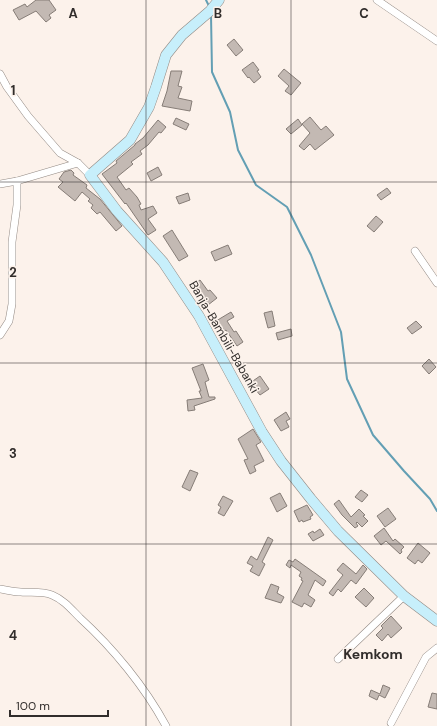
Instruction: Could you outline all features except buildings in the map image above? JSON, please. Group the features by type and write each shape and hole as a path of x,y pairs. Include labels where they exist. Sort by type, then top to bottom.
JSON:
{"street":[{"path":"0,74 7,87 28,116 60,153 78,163 90,175 130,140 149,107 166,55 182,35 210,11 219,0"},
{"path":"377,0 437,41"},
{"path":"0,184 17,181 78,163"},
{"name":"Banja-Bambili-Babanki","path":"90,175 117,211 171,273 199,316 262,432 281,461 338,531 404,596 437,621"},
{"path":"0,335 9,320 12,304 12,242 17,204 17,181"},
{"path":"415,251 437,283"},
{"path":"0,589 50,594 63,601 99,635 121,660 159,712 166,726"},
{"path":"338,659 404,596"},
{"path":"391,723 426,657 437,648"}],"waterway":[{"path":"206,0 209,6"},
{"path":"211,15 212,72 230,112 238,150 256,185 287,207 311,255 341,332 347,379 373,435 430,499 437,511"}],"district":[{"name":"Kemkom","path":"373,654"}]}
